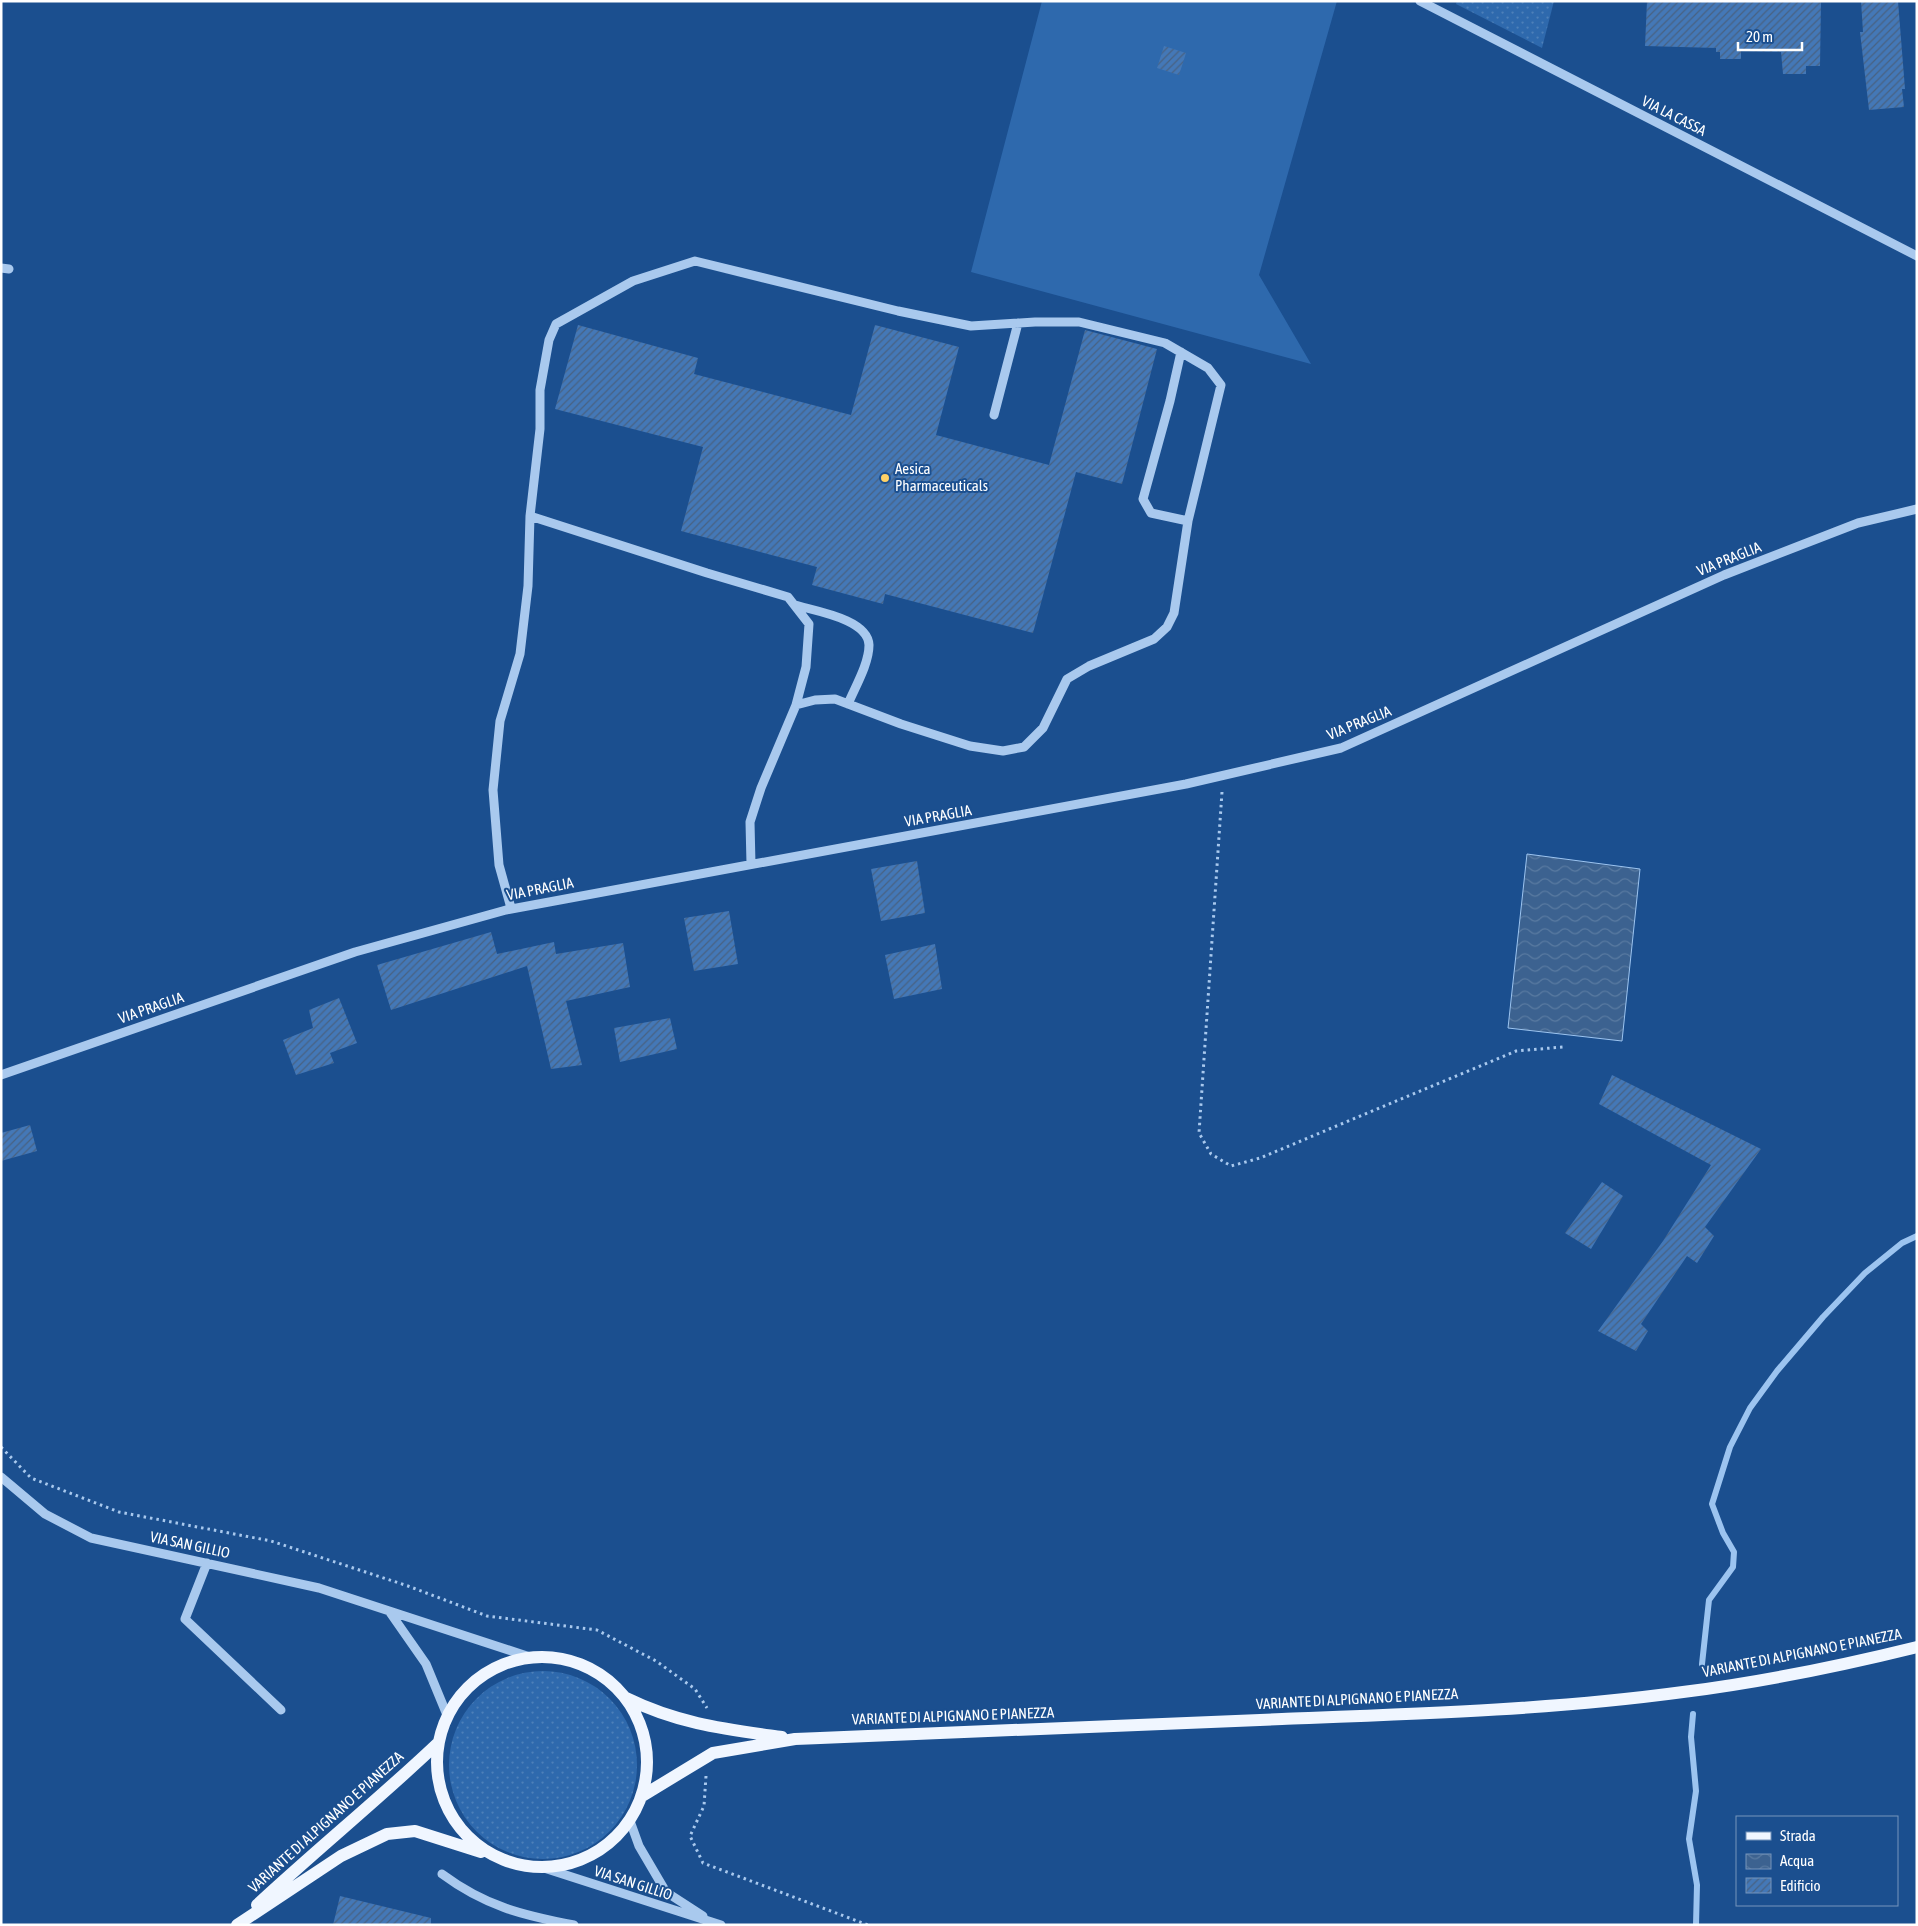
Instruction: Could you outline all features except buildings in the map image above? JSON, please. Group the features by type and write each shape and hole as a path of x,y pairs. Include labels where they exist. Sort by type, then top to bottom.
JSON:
{"main road":[{"name":"VARIANTE DI ALPIGNANO E PIANEZZA","path":"642,1796 713,1753 795,1739 1387,1715 1555,1706 1681,1693 1772,1679 1852,1663 1917,1647"},
{"name":"VARIANTE DI ALPIGNANO E PIANEZZA","path":"237,1925 341,1856 387,1834 415,1831 489,1854 516,1865 544,1868 577,1862 606,1846 630,1821 642,1796 648,1760 643,1731 626,1698 604,1676 586,1666 567,1659 530,1657 496,1666 468,1687 447,1715 438,1743 437,1776 446,1807 464,1834 489,1854"},
{"name":"VARIANTE DI ALPIGNANO E PIANEZZA","path":"626,1698 656,1713 702,1725 795,1739"},
{"name":"VARIANTE DI ALPIGNANO E PIANEZZA","path":"237,1925 295,1869 394,1785 438,1743"}],"street":[{"name":"VIA LA CASSA","path":"1420,1 1917,256"},
{"path":"511,908 499,865 493,790 500,721 520,654 528,586 530,516 540,429 540,390 549,340 556,324 632,281 695,261 898,311 971,326 1079,322 1165,343 1208,368 1221,385 1188,521 1174,613 1167,627 1154,639 1089,666 1067,679 1043,728 1024,747 1003,751 970,746 901,724 835,699 815,700 796,705"},
{"path":"994,415 1018,323"},
{"path":"1180,352 1170,401 1143,499 1151,513 1188,521"},
{"name":"VIA PRAGLIA","path":"1,1075 355,952 511,908 1223,776 1341,748 1724,575 1858,523 1917,509"},
{"path":"530,516 788,597 810,624 806,667 796,705 760,788 750,822 751,864"},
{"path":"794,605 840,617 862,630 869,644 865,662 848,704"},
{"name":"VIA SAN GILLIO","path":"1,1477 45,1514 92,1538 319,1588 530,1657"},
{"path":"207,1563 185,1620 280,1710"},
{"path":"389,1610 426,1664 447,1715"},
{"name":"VIA SAN GILLIO","path":"630,1821 639,1846 666,1892 718,1924"},
{"name":"VIA SAN GILLIO","path":"544,1868 718,1924"},
{"path":"442,1874 467,1892 499,1907 574,1925"}],"path":[{"path":"1223,776 1199,1133 1211,1154 1232,1166 1260,1158 1516,1051 1563,1047"},
{"path":"1,1447 31,1478 119,1512 271,1541 408,1586 487,1616 597,1630 656,1661 695,1689 711,1714"},
{"path":"707,1770 704,1806 690,1836 703,1863 868,1925"}],"shaded area":[{"path":"1042,1 1337,1 1259,275 1311,364 971,272"},
{"path":"1457,1 1554,1 1542,48 1456,4"},
{"path":"534,1671 552,1671 579,1678 610,1698 630,1729 637,1756 637,1774 630,1801 610,1832 579,1852 552,1859 534,1859 516,1855 499,1848 483,1838 470,1825 460,1809 453,1792 449,1774 449,1756 453,1738 460,1721 470,1705 483,1692 499,1682 516,1675"}],"water":[{"path":"1527,854 1640,869 1622,1041 1508,1028"}],"waterway":[{"path":"1702,1664 1709,1600 1733,1567 1734,1552 1723,1533 1712,1504 1730,1447 1750,1408 1777,1371 1823,1317 1865,1273 1902,1243 1917,1236"},
{"path":"1693,1714 1691,1737 1696,1791 1689,1839 1697,1885 1696,1925"}],"place":[{"name":"Aesica Pharmaceuticals","path":"885,478"}]}
